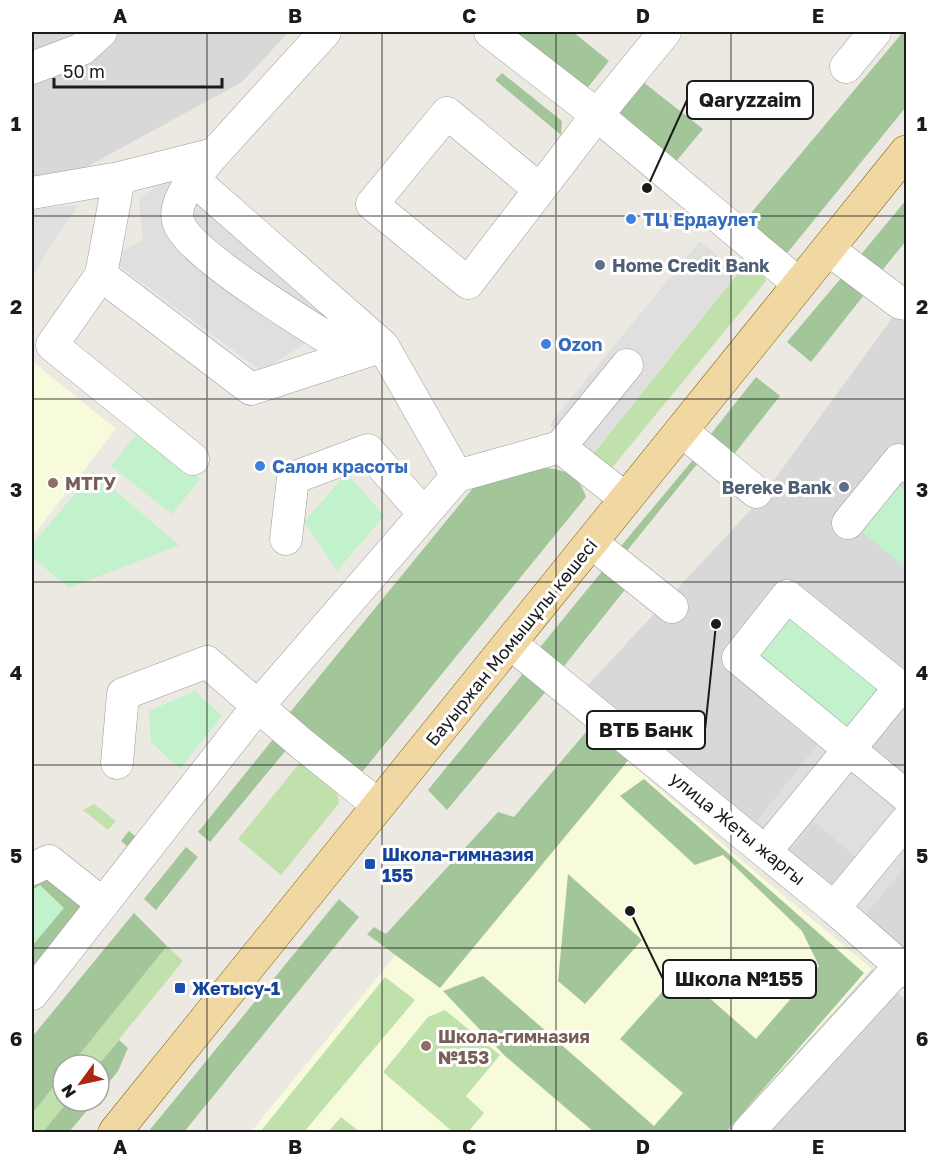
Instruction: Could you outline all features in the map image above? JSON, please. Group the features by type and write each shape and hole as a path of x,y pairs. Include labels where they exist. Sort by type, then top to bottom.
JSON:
{"main road":[{"name":"Бауыржан Момышұлы көшесі","path":"115,1132 906,152"}],"street":[{"path":"32,68 82,49 101,32"},
{"path":"326,32 193,179 184,191 177,220 188,239 242,283 369,350"},
{"path":"490,32 597,115 799,284"},
{"path":"539,189 447,113 372,204 468,283 597,115 665,32"},
{"path":"846,67 875,32"},
{"path":"32,194 119,178 214,154"},
{"path":"119,178 101,275 52,345 193,459"},
{"path":"193,179 369,350 457,476"},
{"path":"828,249 900,303 906,304"},
{"path":"101,275 251,389 369,350"},
{"path":"32,994 258,706 457,476 560,447 627,365"},
{"path":"681,430 756,492"},
{"path":"560,447 626,499"},
{"path":"286,539 293,478 368,450 424,514"},
{"path":"848,523 899,460 906,466"},
{"path":"592,543 672,607"},
{"path":"765,851 849,748 903,690 787,596 738,658 849,748 906,796"},
{"name":"улица Жеты жаргы","path":"510,643 834,908 903,969"},
{"path":"117,764 123,694 207,662 378,805"},
{"path":"834,908 906,821"},
{"path":"32,869 49,861 103,904"},
{"path":"748,1132 903,969"}],"shaded area":[{"path":"32,32 289,32 242,82 57,183 32,187"},
{"path":"168,178 197,184 342,321 261,371 109,258 143,240 139,199"},
{"path":"79,205 50,246 32,278 32,209"},
{"path":"700,241 738,272 590,458 549,425"},
{"path":"906,299 906,954 587,686 758,502"},
{"name":"МТГУ","path":"32,361 116,429 32,537"},
{"path":"141,428 200,479 172,514 111,466"},
{"path":"93,472 179,545 69,588 32,557 32,545"},
{"path":"347,473 384,516 337,571 304,522"},
{"path":"899,485 906,491 906,568 862,532"},
{"path":"793,607 885,682 847,730 755,655"},
{"path":"195,691 222,716 180,769 151,742 149,711"},
{"path":"834,723 906,782 906,866 864,917 848,904 874,872 813,821 792,848 757,821"},
{"path":"598,735 748,866 872,969 725,1132 251,1132 407,941"},
{"path":"40,885 64,908 32,946 32,890"},
{"path":"872,969 906,1000 906,1132 725,1132"}],"green space":[{"path":"513,32 573,32 609,61 585,91"},
{"path":"903,32 906,32 906,107 788,252 778,252 741,225"},
{"path":"502,73 562,121 561,135 495,80"},
{"path":"638,78 703,129 674,164 610,111"},
{"path":"906,200 906,241 875,279 854,263"},
{"path":"750,258 760,266 766,281 610,470 590,458"},
{"path":"842,277 864,295 811,362 787,342"},
{"path":"756,377 780,396 731,458 707,439"},
{"path":"697,455 702,458 622,557 616,552"},
{"path":"541,467 569,474 579,483 586,497 358,777 287,716 478,482"},
{"path":"608,564 631,582 561,670 537,651"},
{"path":"525,671 548,689 447,810 428,790"},
{"path":"592,725 631,757 440,988 367,934 374,927 386,934 498,812 514,817"},
{"path":"274,738 287,749 210,842 198,832"},
{"path":"303,759 331,784 339,803 281,875 238,839"},
{"path":"644,779 864,973 726,1132 594,1132 505,1056 443,991 483,976 654,1126 683,1093 620,1039 680,972 756,1039 819,966 802,931 723,855 695,865 620,796"},
{"path":"94,804 116,821 108,830 83,810"},
{"path":"129,831 141,841 99,895 99,882 127,846 121,841"},
{"path":"186,847 198,857 156,910 144,899"},
{"path":"44,872 90,907 32,978 32,878"},
{"path":"568,874 642,940 585,1004 558,981"},
{"path":"339,899 359,917 184,1132 148,1132"},
{"path":"134,913 167,946 81,1053 51,1053 51,1090 32,1114 32,1037"},
{"path":"167,946 183,961 108,1053 81,1053"},
{"path":"385,977 415,1000 304,1132 260,1132"},
{"path":"445,1010 500,1055 466,1096 484,1113 468,1132 453,1132 383,1072 428,1017"},
{"path":"119,1040 128,1048 118,1071 111,1080 111,1053 108,1053"},
{"path":"51,1090 51,1113 58,1113 43,1132 32,1132 32,1114"},
{"path":"58,1113 85,1113 69,1132 43,1132"},
{"path":"341,1117 360,1132 328,1132"}],"place":[{"name":"Qaryzzaim","path":"647,188"},
{"name":"ТЦ Ердаулет","path":"631,219"},
{"name":"Home Credit Bank","path":"600,265"},
{"name":"Ozon","path":"546,344"},
{"name":"Салон красоты","path":"260,466"},
{"name":"МТГУ","path":"53,483"},
{"name":"Bereke Bank","path":"844,487"},
{"name":"ВТБ Банк","path":"716,624"},
{"name":"Школа-гимназия 155","path":"370,864"},
{"name":"Школа №155","path":"630,911"},
{"name":"Жетысу-1","path":"180,988"},
{"name":"Школа-гимназия №153","path":"426,1046"}]}
